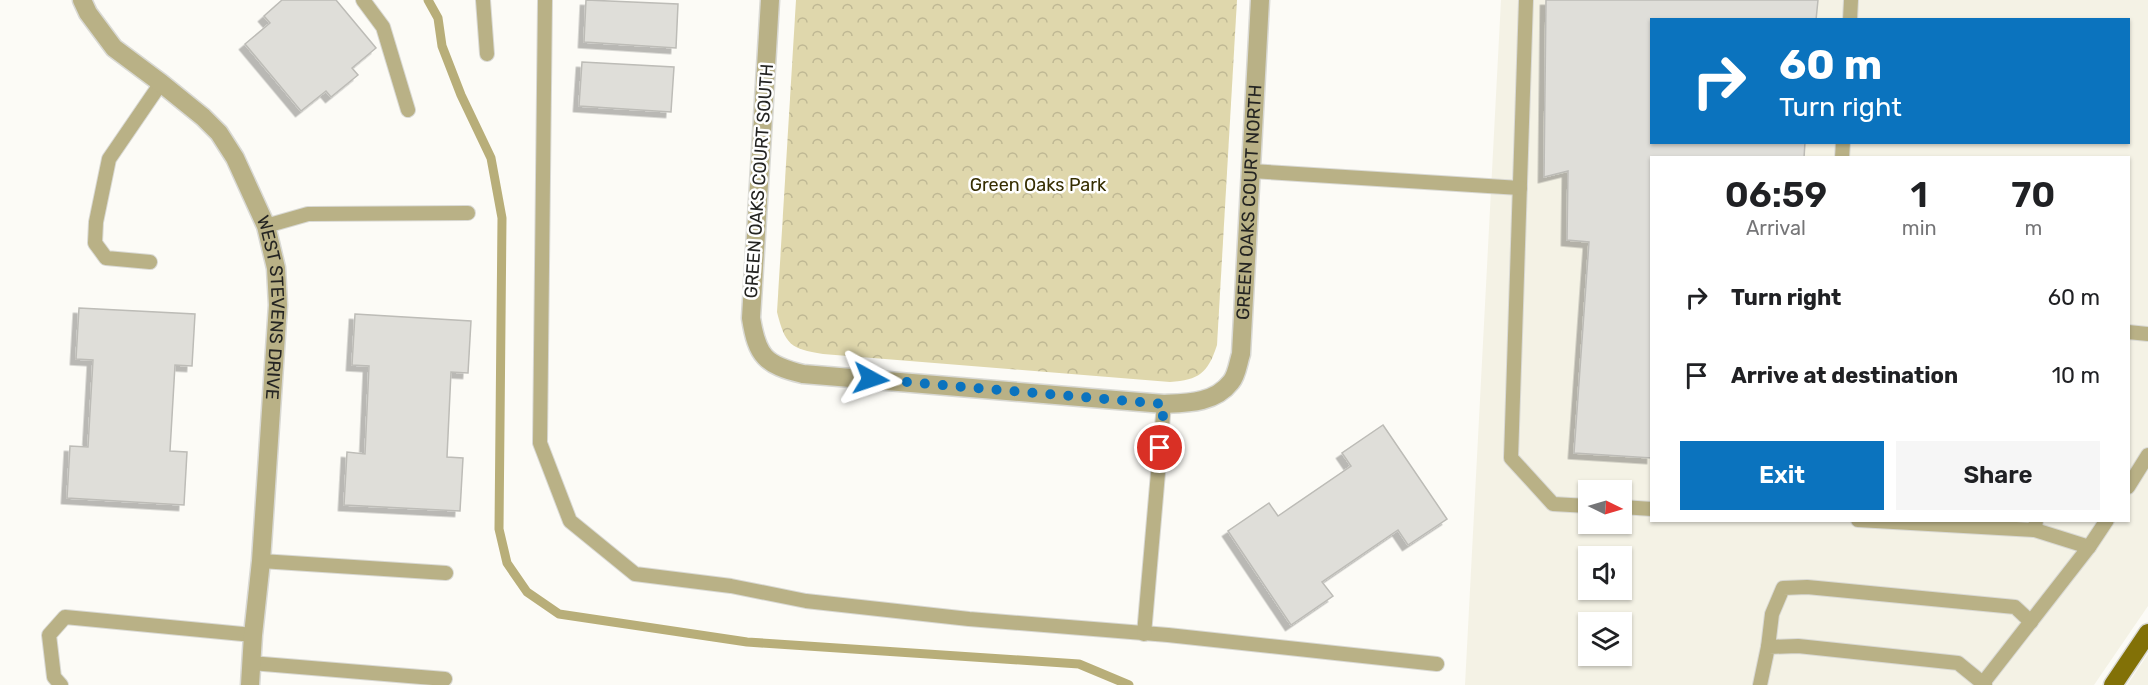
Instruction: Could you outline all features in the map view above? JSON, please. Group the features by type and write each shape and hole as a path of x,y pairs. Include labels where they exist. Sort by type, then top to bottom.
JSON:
{"main road":[{"path":"2112,685 2147,636"}],"street":[{"name":"WEST STEVENS DRIVE","path":"82,0 88,13 114,48 161,82 203,117 219,134 235,158 266,226 276,268 278,305 261,561 250,685"},
{"name":"GREEN OAKS COURT SOUTH","path":"770,0 751,318 754,341 765,358 784,369 803,374 1164,404"},
{"name":"GREEN OAKS COURT NORTH","path":"1164,404 1194,403 1216,395 1233,381 1241,354 1260,0"}],"lane":[{"path":"363,0 383,27 408,110"},
{"path":"483,0 488,54"},
{"path":"546,0 540,443 570,521 635,574 731,586 806,601 969,620 1144,634 1437,664"},
{"path":"1526,0 1511,458 1553,504 1578,505"},
{"path":"1850,18 1851,0"},
{"path":"150,262 105,258 95,243 96,222 109,159 161,82"},
{"path":"1251,171 1520,188"},
{"path":"266,226 308,214 468,213"},
{"path":"2130,332 2148,334"},
{"path":"1144,634 1164,404"},
{"path":"2130,484 2148,455"},
{"path":"1632,508 1650,509"},
{"path":"1929,522 2036,525 2089,547"},
{"path":"1768,646 1798,646 1958,663 1984,684 2106,522"},
{"path":"261,561 446,573"},
{"path":"1761,685 1772,614 1783,588 1807,587 2015,607 2031,622"},
{"path":"61,685 54,677 49,635 65,617 253,635"},
{"path":"251,663 445,679"}],"shaded area":[{"path":"1501,0 2148,0 2148,606 2094,685 1465,685"},
{"path":"2148,654 2148,685 2127,685"}],"green space":[{"name":"Green Oaks Park","path":"796,0 1237,0 1217,345 1206,368 1195,377 1170,382 823,354 803,350 791,343 786,338 777,312"}],"building":[{"path":"282,0 336,0 376,48 352,68 358,75 331,97 326,91 301,111 245,44 270,23 264,16"},
{"path":"586,0 678,4 676,48 584,42"},
{"path":"1546,0 1818,0 1816,18 1650,18 1650,144 1805,144 1804,156 1650,156 1650,458 1574,453 1589,242 1567,240 1568,171 1544,177"},
{"path":"582,62 674,67 671,112 579,106"},
{"path":"79,308 195,314 192,366 175,365 170,451 187,452 184,505 67,498 70,446 88,447 93,360 76,359"},
{"path":"355,314 471,321 468,373 451,372 447,457 463,458 460,511 344,505 347,452 365,454 369,366 352,365"},
{"path":"1383,425 1447,519 1408,545 1398,530 1322,582 1333,596 1291,625 1228,531 1269,503 1278,516 1351,466 1342,453"}],"waterway":[{"path":"428,0 438,18 442,46 461,95 491,158 502,218 499,529 507,563 527,592 559,614 747,642 1079,664 1129,685"}],"route":[{"path":"871,379 1164,404 1160,448"}]}
